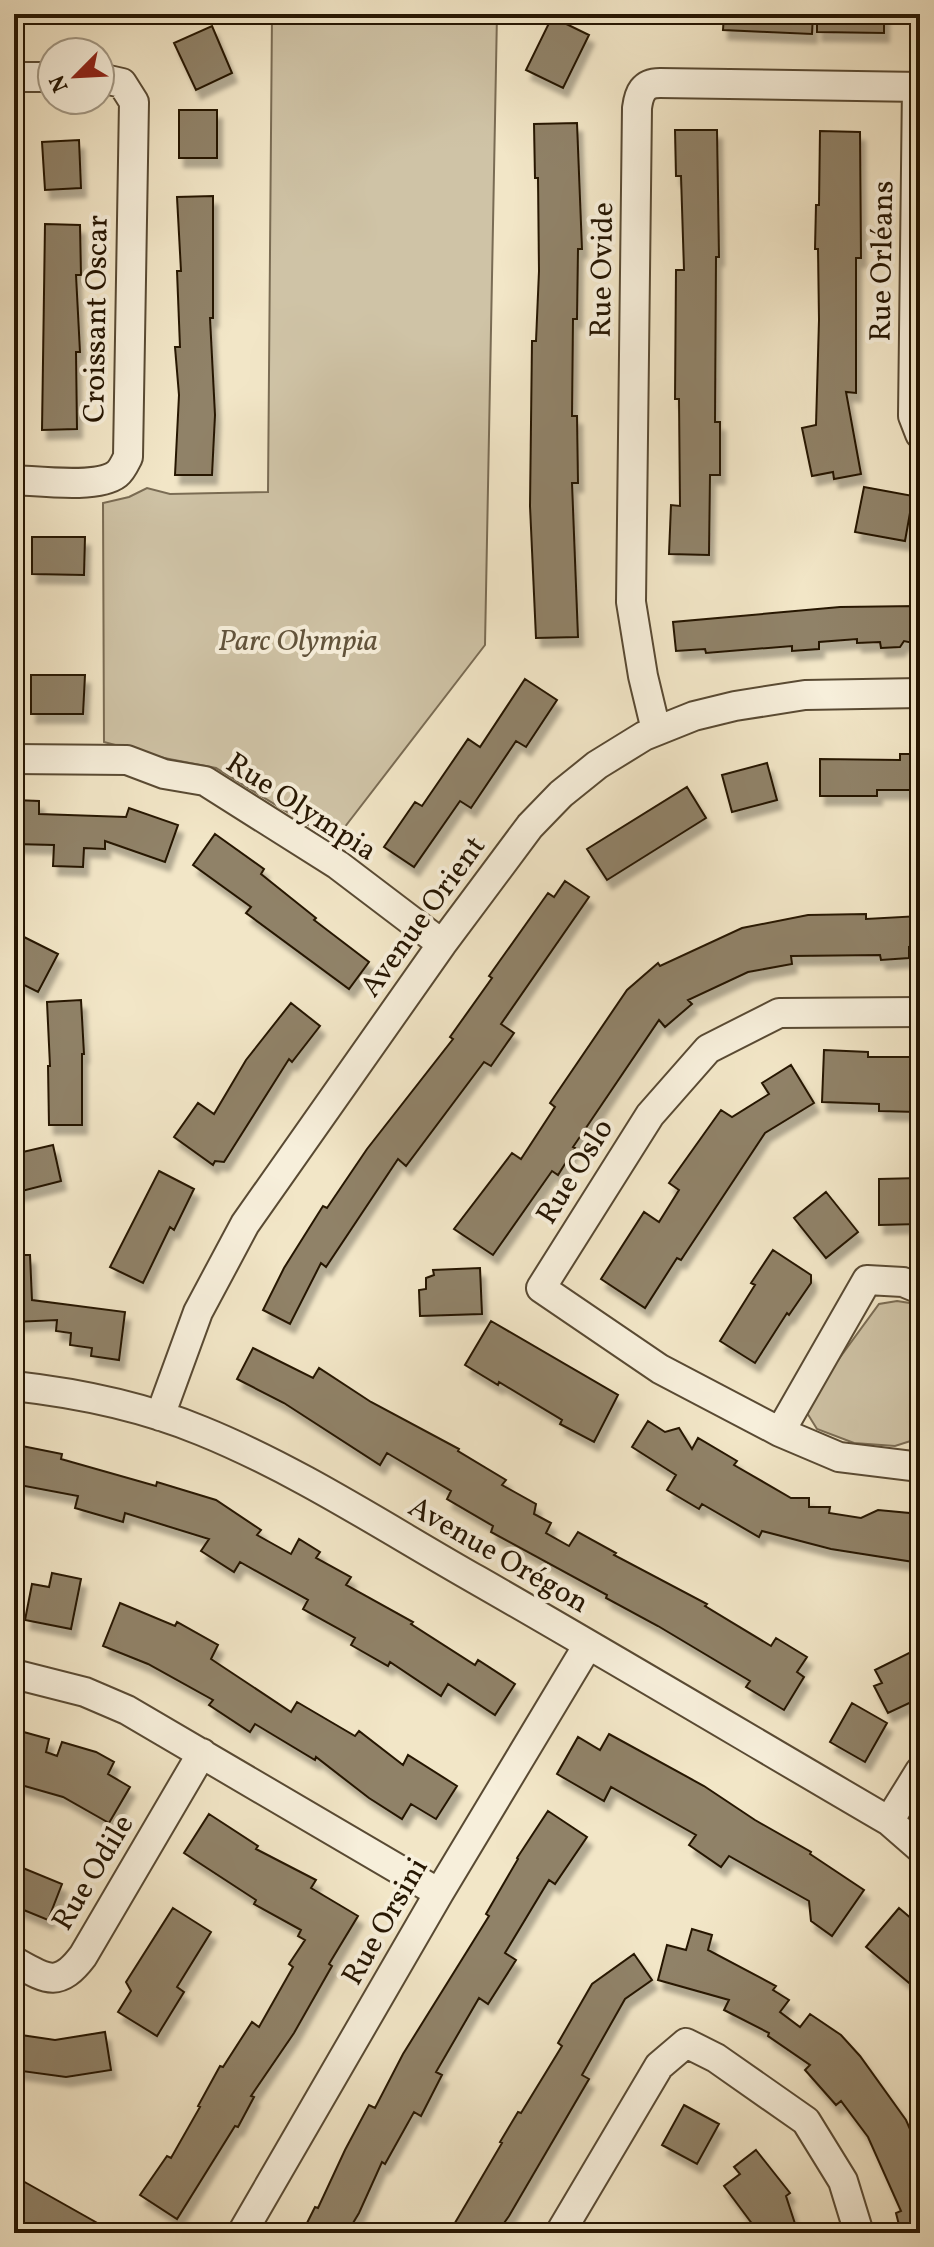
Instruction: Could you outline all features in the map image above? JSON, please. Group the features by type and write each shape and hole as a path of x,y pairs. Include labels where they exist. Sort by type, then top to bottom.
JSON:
{"street":[{"path":"14,77 36,77"},
{"name":"Croissant Oscar","path":"14,480 91,482 107,479 119,473 128,457 134,102 122,83 116,82"},
{"name":"Rue Ovide","path":"656,730 643,676 631,602 637,108 640,93 648,84 660,83 918,86"},
{"name":"Rue Orléans","path":"918,86 913,416 920,434"},
{"name":"Avenue Orient","path":"160,1416 198,1312 230,1248 442,944 530,826 561,794 597,765 656,730 694,716 805,695 920,693"},
{"name":"Rue Olympia","path":"14,759 127,760 164,774 205,781 338,865 442,944"},
{"name":"Rue Oslo","path":"920,1012 779,1013 708,1049 650,1115 541,1288 660,1369 780,1432 839,1457 920,1467"},
{"path":"780,1432 867,1280 903,1282 920,1289"},
{"name":"Avenue Orégon","path":"14,1386 98,1400 160,1416 264,1459 889,1821 920,1848"},
{"name":"Rue Orsini","path":"242,2233 439,1893 588,1645"},
{"path":"14,1674 85,1692 127,1710 439,1893"},
{"name":"Rue Odile","path":"14,1961 39,1975 55,1978 70,1973 202,1753"},
{"path":"889,1821 920,1771"},
{"path":"560,2233 659,2066 686,2043 716,2058 806,2121 843,2181 859,2233"}],"green space":[{"name":"Parc Olympia","path":"272,14 497,14 485,645 334,841 216,768 104,742 103,503 129,497 147,488 170,494 268,492"},
{"path":"897,1301 916,1304 920,1309 920,1438 895,1446 854,1443 817,1429 807,1413 814,1393 879,1304"}],"building":[{"path":"724,14 813,14 812,34 723,30"},
{"path":"817,14 884,14 884,33 817,32"},
{"path":"552,17 589,35 563,88 526,70"},
{"path":"212,26 232,73 196,90 174,43"},
{"path":"179,110 217,110 217,158 179,158"},
{"path":"577,123 582,249 578,249 577,319 573,319 572,416 577,416 578,483 572,483 578,637 536,638 530,506 532,341 536,341 539,271 534,124"},
{"path":"675,130 717,130 719,257 716,257 715,422 720,422 720,475 710,475 709,555 669,554 671,505 680,506 679,399 675,399 676,270 684,270 681,176 676,176"},
{"path":"820,131 860,132 861,258 856,258 856,393 846,392 861,474 834,479 833,472 812,476 802,428 816,425 819,320 818,249 815,249"},
{"path":"79,140 81,188 45,190 42,142"},
{"path":"213,196 213,318 210,318 215,415 212,475 175,475 179,395 175,347 180,347 177,271 181,271 177,197"},
{"path":"45,224 80,225 81,275 76,275 80,352 76,352 77,429 42,430"},
{"path":"864,487 913,496 905,541 855,532"},
{"path":"32,537 85,537 84,575 32,574"},
{"path":"917,606 918,644 904,641 900,647 881,648 880,642 857,643 857,639 819,642 819,649 792,651 792,646 706,653 705,649 676,651 673,622 840,607"},
{"path":"31,675 85,675 83,714 31,714"},
{"path":"525,679 557,700 526,747 516,741 471,808 460,801 414,867 384,847 415,802 422,806 468,739 480,747"},
{"path":"900,754 920,754 920,790 877,790 877,796 820,796 820,759 900,760"},
{"path":"767,763 777,800 732,812 722,775"},
{"path":"687,787 706,818 607,880 587,849"},
{"path":"14,800 39,801 39,814 126,817 129,808 178,825 165,862 105,841 105,849 84,848 83,867 53,866 54,845 14,844"},
{"path":"215,834 264,869 261,874 369,962 349,989 246,913 251,907 193,865"},
{"path":"565,881 589,897 501,1024 514,1033 491,1066 484,1062 406,1166 398,1159 326,1267 321,1263 290,1324 263,1310 284,1268 323,1206 327,1208 367,1149 453,1039 450,1037 492,978 489,976 548,893 554,897"},
{"path":"866,914 866,919 920,916 920,946 909,947 909,958 881,960 880,955 791,956 792,964 748,972 688,1000 692,1004 665,1027 659,1020 573,1147 558,1175 552,1171 493,1255 454,1229 512,1153 521,1159 555,1107 550,1103 627,990 658,963 660,966 742,928 808,915"},
{"path":"14,932 58,954 38,992 14,980"},
{"path":"81,1000 84,1054 82,1125 49,1125 47,1002"},
{"path":"291,1003 320,1026 292,1062 289,1059 224,1162 215,1161 213,1165 174,1137 198,1103 214,1114 246,1060"},
{"path":"824,1050 868,1052 868,1057 917,1057 917,1112 879,1111 879,1104 822,1102"},
{"path":"791,1065 814,1103 765,1133 681,1260 677,1258 645,1308 601,1279 644,1212 659,1222 679,1190 669,1183 721,1110 732,1117 769,1094 762,1083"},
{"path":"53,1145 61,1181 14,1193 14,1154"},
{"path":"159,1171 194,1189 174,1230 170,1227 143,1283 110,1267"},
{"path":"919,1178 919,1224 879,1225 879,1179"},
{"path":"826,1192 858,1232 826,1258 794,1218"},
{"path":"773,1250 811,1275 811,1283 789,1315 787,1313 755,1363 720,1341 755,1285 751,1283"},
{"path":"14,1255 30,1255 32,1300 125,1312 119,1360 91,1356 92,1348 70,1345 71,1333 56,1331 57,1320 14,1322"},
{"path":"480,1268 482,1314 420,1316 419,1290 426,1289 426,1278 434,1275 433,1270"},
{"path":"491,1321 618,1395 594,1442 560,1424 562,1420 499,1382 498,1385 465,1365"},
{"path":"253,1348 313,1378 319,1368 371,1402 459,1449 506,1480 502,1485 536,1504 534,1514 551,1523 546,1533 569,1546 578,1532 616,1553 614,1555 707,1604 705,1606 771,1646 776,1638 807,1657 797,1672 804,1677 784,1710 746,1687 750,1681 606,1598 607,1595 491,1532 493,1526 447,1499 451,1491 387,1453 380,1465 284,1403 237,1379"},
{"path":"648,1421 665,1432 679,1428 692,1449 698,1438 737,1461 734,1465 791,1498 809,1498 809,1507 830,1507 829,1513 861,1518 878,1510 920,1514 920,1563 831,1549 762,1531 759,1537 702,1504 699,1509 667,1490 676,1475 632,1447"},
{"path":"17,1445 62,1454 61,1459 216,1500 261,1530 257,1535 291,1554 299,1539 320,1552 316,1558 351,1577 346,1585 413,1622 411,1624 475,1665 478,1660 515,1684 495,1715 448,1684 441,1696 390,1662 388,1666 351,1645 355,1638 303,1609 308,1600 240,1562 234,1572 201,1551 209,1539 125,1513 123,1522 75,1508 78,1496 14,1484"},
{"path":"52,1573 81,1579 71,1629 25,1620 32,1584 49,1587"},
{"path":"120,1603 175,1626 177,1622 218,1645 211,1659 291,1712 297,1702 355,1736 359,1731 403,1765 408,1755 457,1786 436,1819 411,1804 402,1819 316,1757 315,1760 255,1724 250,1732 209,1705 213,1700 148,1664 103,1646"},
{"path":"913,1651 920,1665 920,1698 888,1713 874,1686 882,1683 875,1670"},
{"path":"852,1703 887,1723 865,1762 830,1742"},
{"path":"20,1731 49,1739 46,1752 57,1756 62,1742 96,1752 114,1762 108,1774 130,1787 109,1823 63,1797 14,1783 14,1755"},
{"path":"609,1734 704,1786 811,1852 864,1890 832,1936 811,1921 809,1901 729,1856 721,1867 689,1845 696,1835 611,1787 604,1801 557,1774 578,1737 600,1750"},
{"path":"548,1811 587,1837 555,1884 549,1880 505,1953 516,1960 488,2004 479,1998 436,2072 442,2075 421,2116 414,2112 385,2164 382,2162 347,2233 302,2233 315,2207 318,2208 369,2105 375,2108 403,2054 489,1916 486,1914 517,1858"},
{"path":"209,1814 258,1846 256,1849 316,1880 311,1888 358,1916 329,1964 332,1966 294,2033 251,2096 254,2097 238,2127 235,2126 177,2219 140,2195 167,2156 171,2158 220,2066 223,2067 252,2022 259,2027 293,1967 289,1964 305,1940 298,1936 301,1930 254,1904 256,1900 184,1853"},
{"path":"18,1866 62,1884 48,1920 14,1906 14,1877"},
{"path":"173,1908 211,1932 177,1987 184,1992 157,2036 118,2012 131,1991 126,1982"},
{"path":"899,1908 920,1926 920,1992 866,1947"},
{"path":"692,1929 712,1935 708,1950 776,1986 773,1990 789,2000 780,2012 800,2027 810,2014 841,2035 860,2056 906,2120 920,2152 920,2233 901,2233 896,2213 901,2211 868,2137 841,2101 836,2105 805,2070 810,2065 768,2036 769,2033 724,2010 729,2000 658,1980 667,1945 686,1950"},
{"path":"634,1954 652,1980 625,1999 582,2075 589,2079 509,2216 497,2233 449,2233 518,2112 521,2113 562,2046 558,2043 592,1984"},
{"path":"105,2032 111,2070 66,2077 14,2070 14,2034 55,2040"},
{"path":"684,2105 719,2124 697,2164 662,2145"},
{"path":"756,2150 790,2193 786,2196 798,2233 759,2233 724,2186 740,2174 734,2167"},
{"path":"14,2176 115,2233 22,2233 14,2229"}]}
